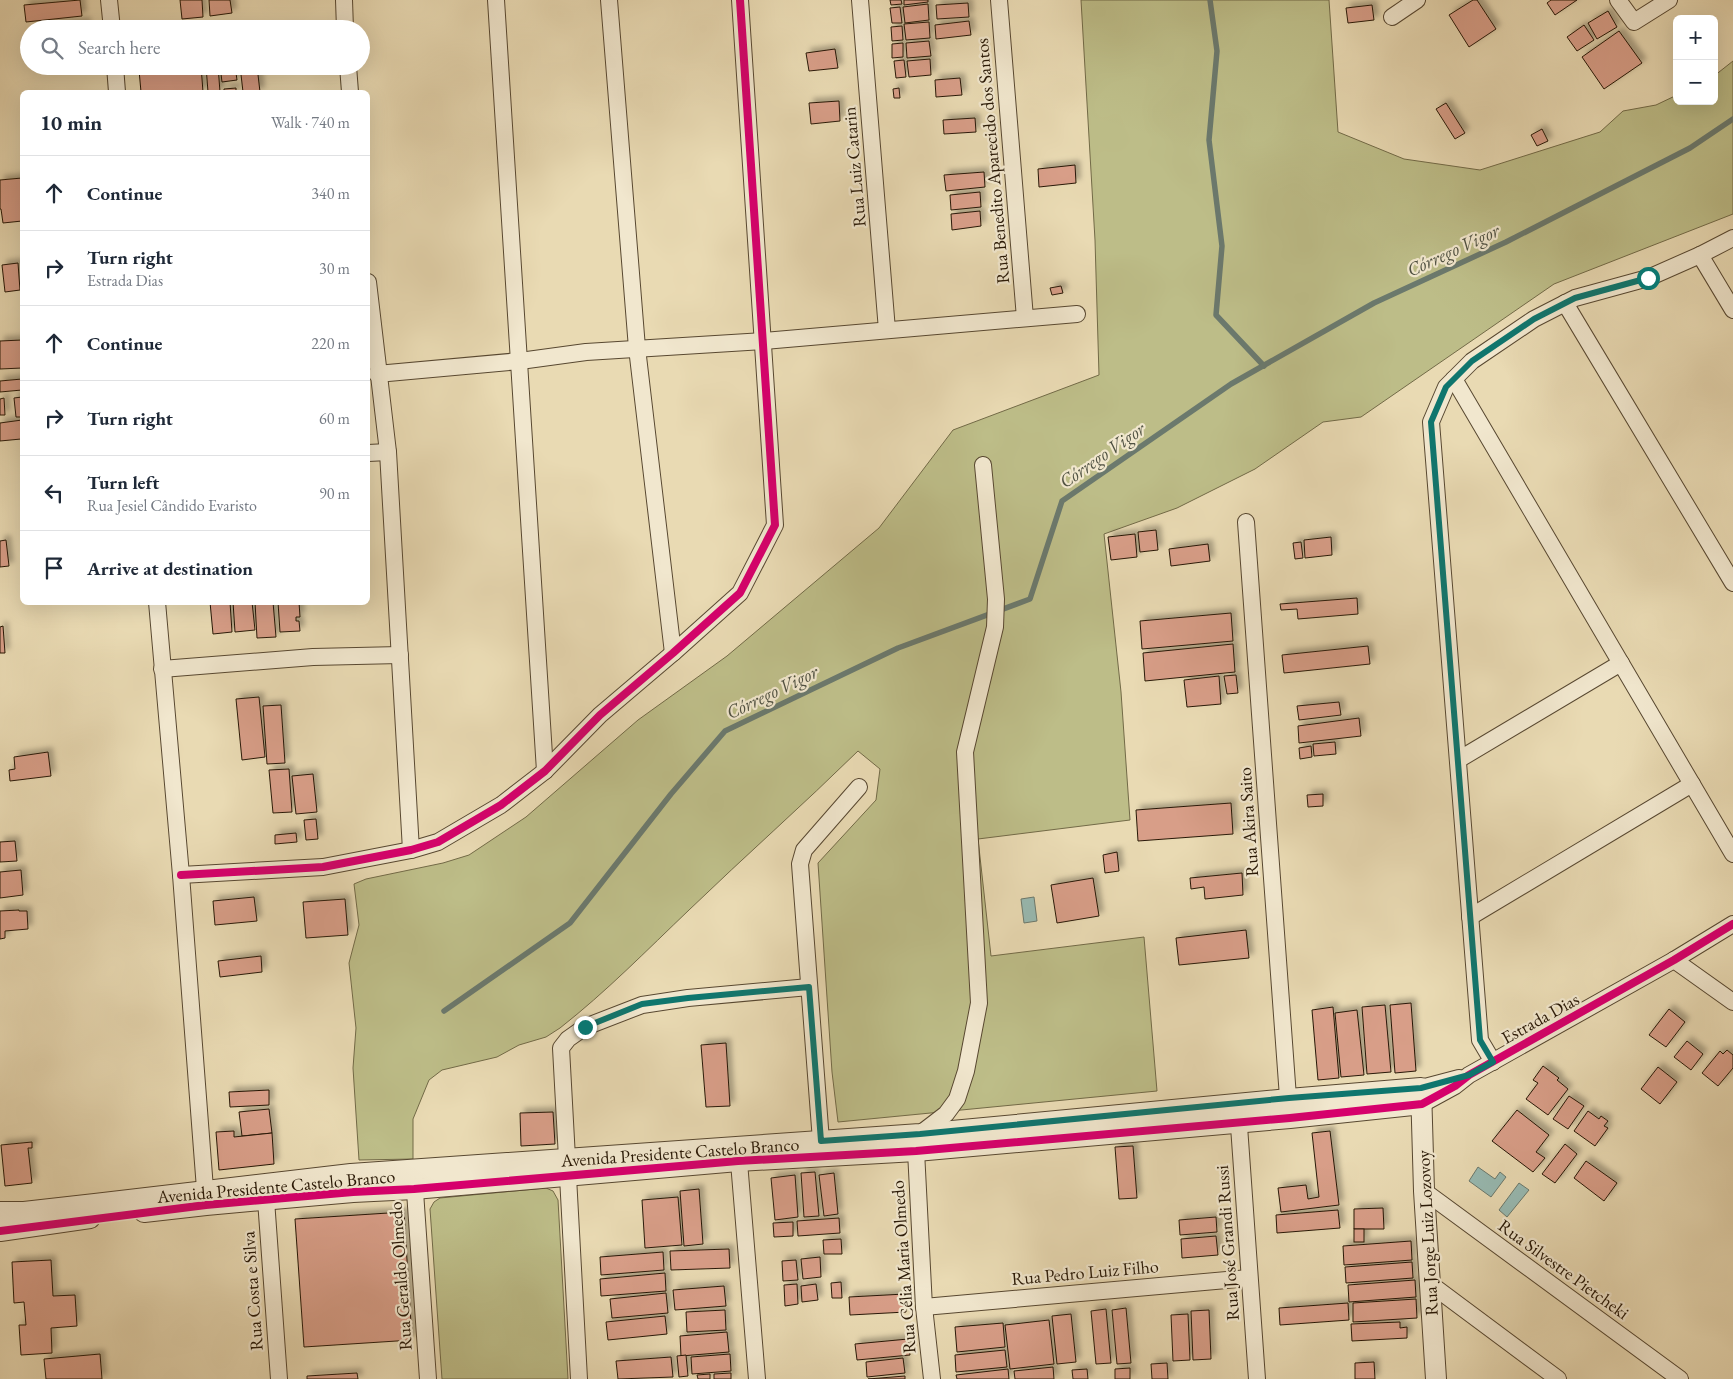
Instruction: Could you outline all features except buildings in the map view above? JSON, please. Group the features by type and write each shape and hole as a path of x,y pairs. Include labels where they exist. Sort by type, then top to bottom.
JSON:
{"street":[{"path":"109,0 111,20"},
{"path":"344,0 345,20"},
{"path":"496,0 545,771"},
{"path":"609,0 637,348 673,654"},
{"path":"181,875 323,867 410,850 438,842 501,805 545,771 600,715 673,654 740,593 775,525 740,0"},
{"name":"Rua Luiz Catarin","path":"860,0 887,330"},
{"name":"Rua Benedito Aparecido dos Santos","path":"999,0 1025,318"},
{"path":"1391,0 1392,17 1417,0"},
{"path":"1618,0 1634,22 1669,0"},
{"path":"116,75 117,90"},
{"path":"349,75 350,90"},
{"path":"1493,1062 1480,1040 1431,422 1446,387 1454,378 1472,361 1534,319 1575,298 1648,278 1733,238"},
{"path":"1700,255 1733,310"},
{"path":"370,302 377,374 388,452 410,850"},
{"path":"1565,303 1733,583"},
{"path":"377,374 586,352 764,341 1077,314"},
{"path":"1454,378 1733,854"},
{"path":"370,452 388,452"},
{"path":"918,1143 946,1114 957,1099 966,1071 979,1004 965,752 995,627 996,599 983,465"},
{"name":"Rua Akira Saito","path":"1246,522 1289,1108"},
{"path":"156,605 181,875 205,1197"},
{"path":"162,669 314,656 400,655"},
{"path":"1458,760 1621,663"},
{"path":"1470,916 1692,784"},
{"path":"821,1141 800,864 804,850 859,787"},
{"path":"1733,924 1674,960 1733,1002"},
{"name":"Estrada Dias","path":"1422,1096 1469,1075 1674,960"},
{"path":"579,1379 560,1048 568,1039 585,1027 642,1004 809,987"},
{"name":"Avenida Presidente Castelo Branco","path":"0,1212 24,1212 86,1205 205,1197 266,1200 353,1192 414,1180 738,1154 918,1143 1422,1096"},
{"name":"Rua Jorge Luiz Lozovoy","path":"1422,1096 1424,1191 1436,1379"},
{"name":"Rua José Grandi Russi","path":"1238,1113 1257,1379"},
{"name":"Avenida Presidente Castelo Branco","path":"738,1154 821,1141 918,1143"},
{"name":"Rua Célia Maria Olmedo","path":"918,1143 924,1307 932,1379"},
{"path":"738,1154 758,1379"},
{"name":"Avenida Presidente Castelo Branco","path":"0,1231 352,1174 414,1180"},
{"name":"Rua Geraldo Olmedo","path":"414,1180 428,1379"},
{"name":"Rua Silvestre Pietcheki","path":"1424,1191 1680,1379"},
{"name":"Rua Costa e Silva","path":"266,1200 279,1379"},
{"name":"Rua Pedro Luiz Filho","path":"924,1307 1249,1278"},
{"path":"1429,1283 1558,1379"}],"green space":[{"path":"1081,0 1329,0 1338,132 1404,159 1480,170 1600,132 1623,111 1656,105 1673,97 1673,105 1718,105 1718,73 1733,61 1733,214 1554,284 1361,417 1323,422 1255,469 1177,508 1104,534 1121,692 1130,820 978,839 991,956 1144,937 1157,1091 838,1122 832,1072 818,863 876,800 880,769 858,751 594,1000 560,1028 546,1037 519,1045 497,1057 442,1070 429,1080 413,1119 413,1159 359,1160 353,1068 356,1028 349,963 359,925 354,884 366,879 443,863 469,855 526,817 638,720 727,656 879,528 953,430 1099,375 1095,240"},
{"path":"546,1188 553,1191 558,1200 568,1379 442,1379 430,1209 434,1202 440,1198"}],"water":[{"path":"1034,897 1037,921 1024,923 1021,899"},
{"path":"1478,1167 1495,1179 1500,1172 1506,1177 1491,1197 1469,1181"},
{"path":"1519,1183 1529,1190 1507,1217 1499,1210"}],"waterway":[{"path":"1210,0 1217,51 1209,140 1222,246 1216,315 1264,366"},
{"name":"Córrego Vigor","path":"444,1011 570,923 671,794 725,731 898,648 1030,599 1062,501 1231,384 1374,303 1506,242 1690,148 1733,119"}],"cycle path":[{"path":"181,875 323,867 411,850 438,842 501,805 545,771 600,715 740,593 775,525 740,0"},
{"path":"0,1231 206,1205 738,1161 916,1151 1290,1118 1422,1104 1455,1086 1469,1075 1674,960 1733,924"}],"route":[{"path":"585,1027 642,1004 809,987 821,1141 920,1134 1289,1098 1421,1088 1469,1075 1493,1062 1480,1040 1431,422 1446,387 1472,361 1534,319 1575,298 1648,278"}]}
